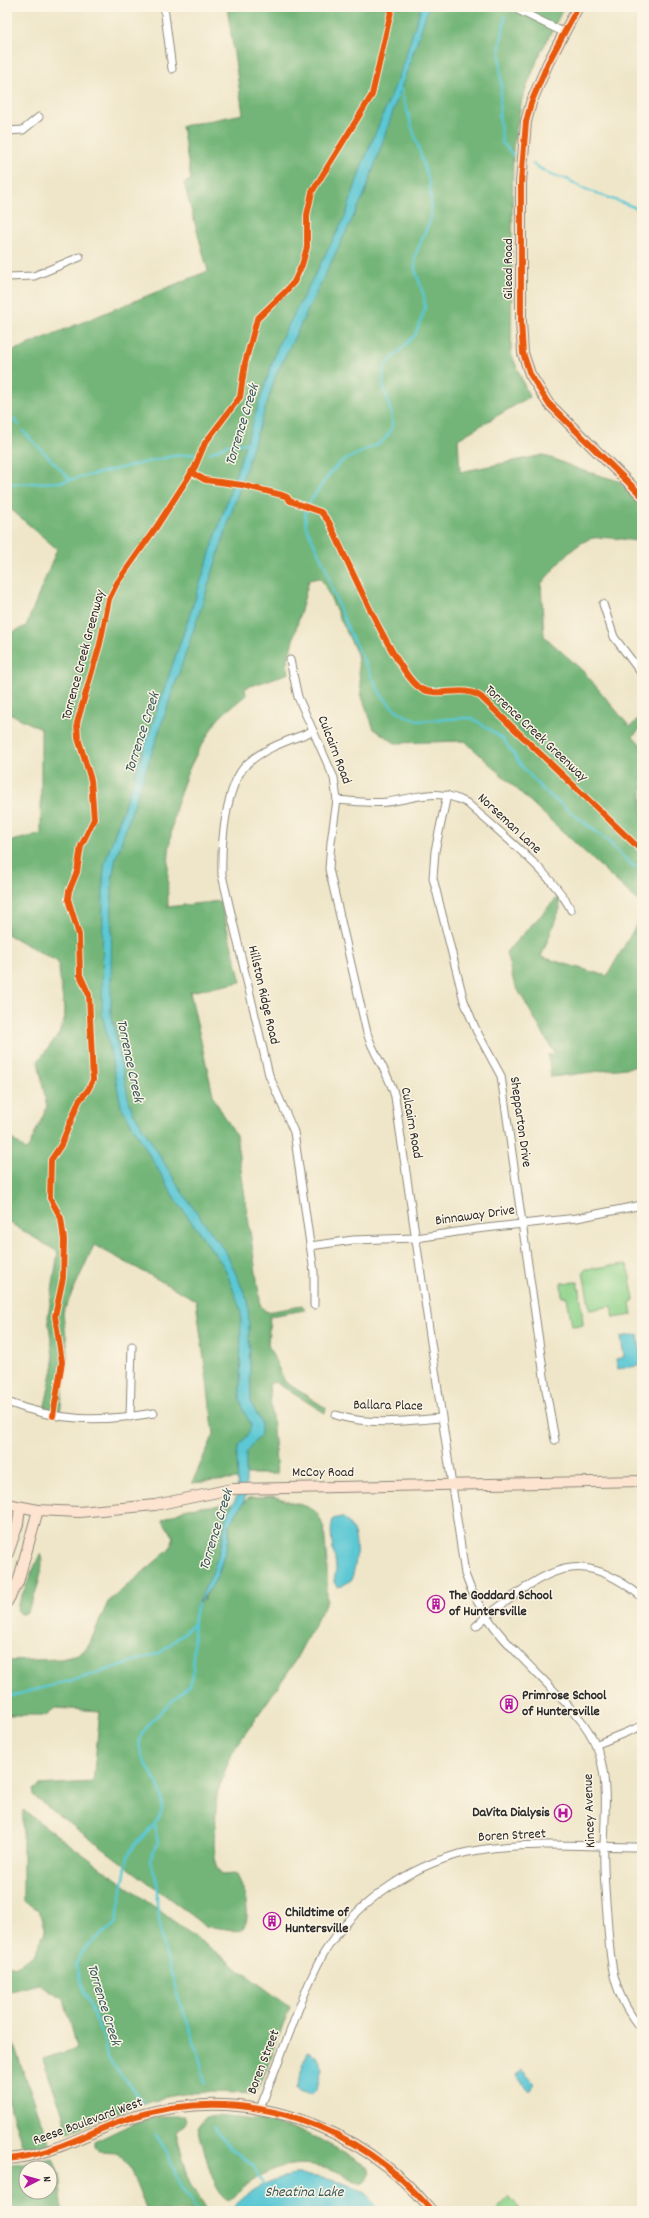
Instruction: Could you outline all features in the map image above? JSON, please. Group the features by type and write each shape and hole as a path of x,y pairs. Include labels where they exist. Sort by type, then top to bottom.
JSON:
{"main road":[{"name":"Gilead Road","path":"578,7 563,32 531,103 524,138 520,321 523,353 535,386 548,403 642,496"},
{"name":"McCoy Road","path":"7,1504 38,1510 79,1512 155,1505 232,1489 452,1486 642,1481"},
{"path":"7,1556 18,1524 20,1507"},
{"path":"7,1602 18,1582 38,1510"},
{"name":"Reese Boulevard West","path":"7,2159 26,2157 48,2151 121,2122 155,2112 204,2106 260,2109 315,2124 356,2144 404,2180 432,2211"}],"street":[{"path":"164,7 172,70"},
{"path":"512,7 563,32"},
{"path":"7,131 23,130 39,117"},
{"path":"7,277 34,276 80,257"},
{"path":"603,604 614,637 642,674"},
{"name":"Culcairn Road","path":"290,660 294,685 334,778 338,800 329,857 332,888 367,1033 372,1048 393,1087 452,1486"},
{"name":"Hillston Ridge Road","path":"313,732 271,748 247,764 240,773 231,797 221,856 222,875 258,1033 273,1085 294,1132 314,1272 314,1305"},
{"name":"Norseman Lane","path":"338,800 385,802 432,794 447,795 467,803 546,876 565,899 571,910"},
{"name":"Shepparton Drive","path":"447,795 435,851 433,878 464,1001 476,1030 501,1076 546,1390 555,1440"},
{"name":"Binnaway Drive","path":"310,1246 353,1240 416,1238 522,1223 577,1218 642,1205"},
{"path":"130,1417 132,1346"},
{"path":"7,1402 33,1411 71,1419 97,1420 154,1413"},
{"name":"Ballara Place","path":"336,1415 356,1420 380,1421 441,1418"},
{"name":"Kincey Avenue","path":"452,1486 465,1574 469,1587 486,1617 574,1710 590,1732 600,1757 604,1782 604,1847 612,1972 625,2007 642,2030"},
{"path":"476,1626 531,1582 558,1570 585,1568 598,1570 623,1583 642,1597"},
{"path":"595,1745 642,1726"},
{"name":"Boren Street","path":"260,2109 317,1964 337,1935 362,1907 400,1880 427,1865 467,1852 506,1847 642,1847"}],"green space":[{"path":"227,7 564,7 538,58 522,99 513,147 511,353 529,397 458,439 460,472 543,455 581,470 619,481 642,506 642,542 607,538 589,539 569,553 541,584 544,636 583,671 630,727 642,715 642,727 633,736 642,746 642,905 465,741 395,743 374,729 362,697 357,654 322,580 318,578 309,580 287,663 289,673 245,688 246,695 218,719 195,757 186,777 179,798 170,841 168,863 168,907 220,901 241,982 190,992 214,1099 236,1135 261,1307 267,1312 302,1306 305,1310 270,1316 268,1345 285,1382 326,1408 325,1413 275,1382 269,1384 277,1474 239,1474 239,1479 192,1483 214,1434 196,1300 94,1245 63,1313 68,1351 60,1413 44,1410 54,1364 48,1317 58,1252 7,1221 7,1135 27,1151 47,1107 38,1061 59,1034 65,1017 58,962 7,934 7,842 41,834 41,729 7,712 7,635 26,626 57,549 7,506 7,353 208,271 184,183 191,180 182,126 243,114"},
{"path":"559,896 560,909 541,957 607,976 642,915 642,1066 551,1077 548,1055 555,1054 514,983 506,952"},
{"path":"626,1264 628,1266 634,1300 630,1303 632,1315 614,1318 612,1306 590,1310 583,1272 586,1269"},
{"path":"578,1282 583,1325 572,1326 567,1297 562,1297 561,1283"},
{"path":"272,1496 311,1508 318,1514 324,1528 327,1564 327,1601 292,1666 231,1754 217,1794 214,1845 216,1866 221,1875 237,1874 245,1895 247,1919 240,1931 206,1926 33,1796 34,1790 39,1785 93,1782 100,1711 55,1708 46,1715 7,1715 7,1661 61,1659 78,1655 88,1647 108,1602 170,1549 174,1537 162,1520 187,1508 234,1504 226,1517 220,1554 203,1600 218,1575 229,1539 229,1525 235,1515 244,1502 249,1498"},
{"path":"40,1554 42,1559 41,1575 27,1613 21,1614 17,1610 18,1604"},
{"path":"23,1810 290,2007 260,2085 254,2094 202,2092 162,2098 130,2107 69,2132 43,2059 77,2048 64,1999 39,1984 10,1991 7,1998 7,1965 15,1967 34,1955 45,1932 39,1910 23,1901"},
{"path":"7,2027 52,2149 26,2157 11,2110 7,2089"},
{"path":"161,2116 184,2116 187,2122 176,2132 190,2184 207,2211 147,2211 129,2167 117,2152 99,2151 94,2148 94,2142 134,2123"},
{"path":"219,2116 263,2121 292,2128 319,2139 367,2166 369,2175 367,2180 358,2182 336,2171 317,2166 302,2164 289,2165 264,2174 252,2181 228,2201 216,2186 212,2177 198,2128 205,2117"},
{"path":"53,2158 54,2160 40,2160"},
{"path":"18,2163 18,2200 58,2200 58,2172 63,2211 7,2211 7,2165"},
{"path":"509,2197 521,2210 500,2211 497,2209"}],"water":[{"path":"421,7 429,7 365,193 276,375 198,617 116,858 112,879 111,1012 132,1110 182,1192 227,1254 248,1301 251,1403 261,1422 261,1434 246,1453 246,1493 244,1502 229,1525 229,1539 218,1575 212,1586 196,1606 212,1574 222,1542 226,1517 238,1494 237,1454 239,1446 249,1433 251,1425 243,1409 240,1398 241,1311 223,1265 175,1199 121,1106 102,1012 103,878 105,862 191,611 278,345 345,217 361,168 400,73"},
{"path":"638,1334 642,1365 618,1369 616,1359 624,1357 621,1337"},
{"path":"341,1517 352,1529 355,1537 356,1555 351,1580 342,1586 337,1587 334,1582 336,1569 331,1532 333,1519"},
{"path":"308,2051 316,2056 322,2069 317,2088 311,2095 299,2091 296,2088"},
{"path":"522,2070 536,2085 530,2091 516,2076"},
{"name":"Sheatina Lake","path":"295,2175 312,2176 333,2180 353,2187 369,2197 377,2211 231,2211 243,2197 259,2187 277,2179"}],"waterway":[{"path":"505,17 500,47 501,90 499,112 502,142 513,155"},
{"path":"400,88 429,182 431,218 415,256 415,269 424,296 425,309 415,335 387,364 383,372 383,385 392,416 392,426 388,435 382,442 341,462 330,473 311,500 305,513 306,526 327,571 333,592 351,636 380,693 391,706 405,716 420,721 471,718 480,723 503,739 521,765 543,790 609,842 630,864 642,869"},
{"path":"533,164 551,175 567,179 582,188 642,210"},
{"path":"7,412 19,425"},
{"path":"23,431 70,479"},
{"path":"210,453 227,445 247,443"},
{"path":"7,484 60,482 173,456 195,454"},
{"name":"Torrence Creek","path":"142,2102 127,2081 107,2058 104,2040 81,1984 76,1966 80,1954 85,1948 116,1923 128,1856 136,1844 156,1823 162,1810 160,1790 141,1754 141,1736 149,1724 190,1685 193,1676 194,1616 198,1604"},
{"path":"7,1697 81,1678 160,1653 193,1625"},
{"path":"154,1824 158,1843 150,1860 157,1882 157,1905 163,1944 175,1987 198,2052 205,2083"},
{"path":"214,2127 230,2148 253,2165 265,2188"},
{"name":"Torrence Creek","path":"156,2135 167,2152 180,2186 197,2211"}],"cycle path":[{"name":"Torrence Creek Greenway","path":"53,1416 62,1362 55,1316 63,1278 64,1240 61,1218 50,1198 51,1160 61,1145 79,1101 88,1090 93,1080 89,995 80,975 79,935 68,899 69,891 77,872 81,846 94,819 91,780 78,738 77,723 100,644 109,599 117,583 157,526 195,467 205,443 240,397 245,363 257,319 294,282 302,265 307,247 307,215 312,192 372,95 392,7"},
{"path":"578,7 548,63 531,103 526,122 521,182 521,321 523,353 530,374 548,403 642,496"},
{"name":"Torrence Creek Greenway","path":"191,472 205,480 242,485 282,495 287,497 290,501 321,512 329,522 371,612 398,661 410,679 421,689 428,691 460,691 474,693 481,697 642,851"},
{"path":"7,2159 41,2153 57,2148 120,2121 178,2107 219,2105 259,2109 298,2119 336,2134 371,2155 403,2181 432,2211"}],"place":[{"name":"The Goddard School of Huntersville","path":"436,1604"},
{"name":"Primrose School of Huntersville","path":"509,1704"},
{"name":"DaVita Dialysis","path":"563,1813"},
{"name":"Childtime of Huntersville","path":"272,1921"}]}
